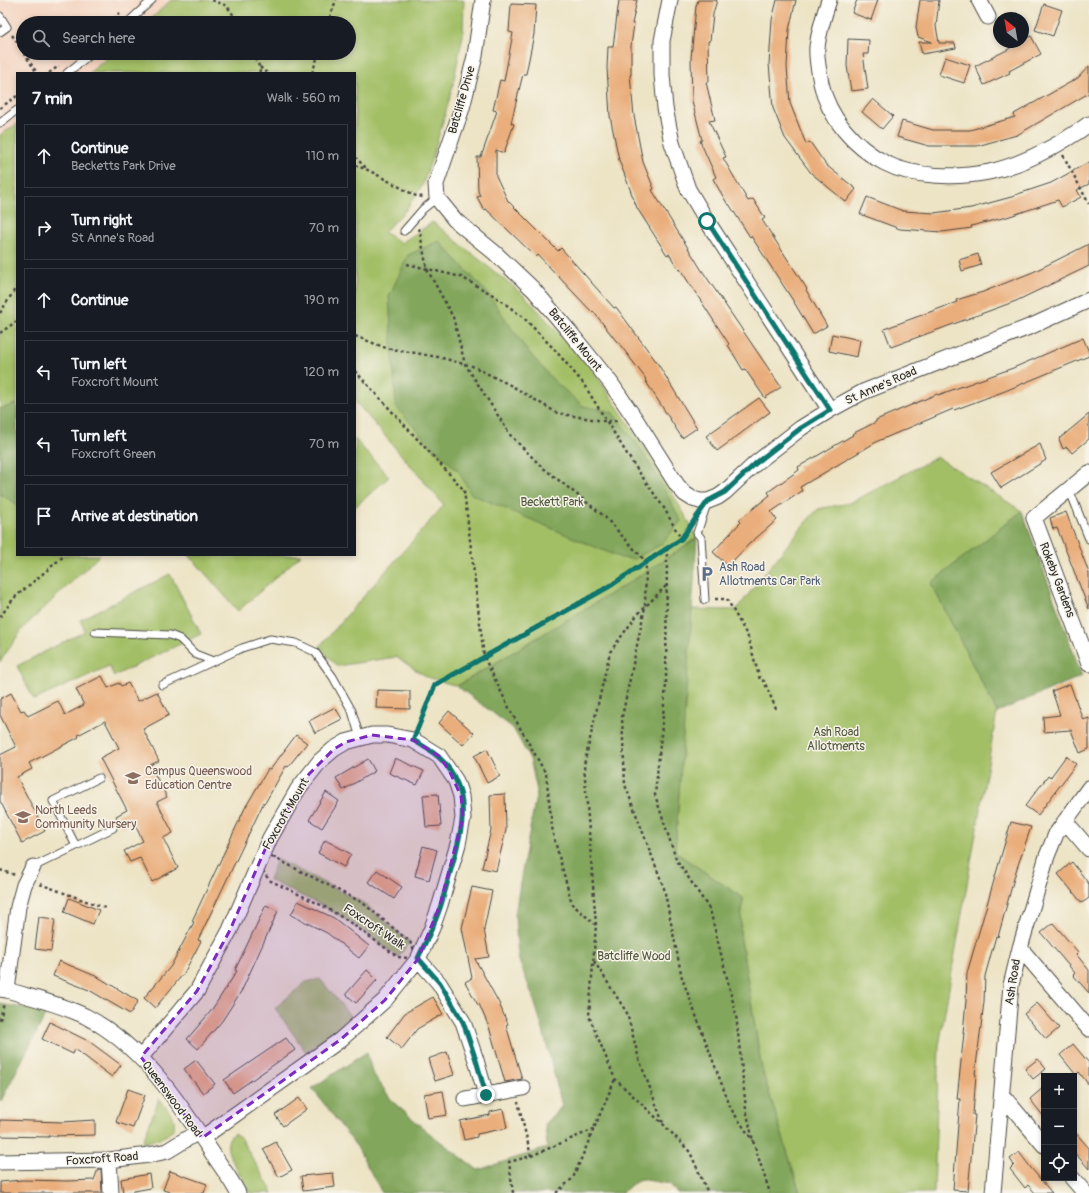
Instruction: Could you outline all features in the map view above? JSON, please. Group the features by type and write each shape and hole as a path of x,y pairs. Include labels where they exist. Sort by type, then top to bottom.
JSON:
{"street":[{"name":"Batcliffe Drive","path":"437,198 436,184 462,108 473,63 483,0"},
{"path":"670,0 662,41 662,75 665,108 672,143 688,190 830,410"},
{"path":"829,0 817,48 818,70 823,91 831,112 840,126 854,141 885,163 902,169 946,176 968,175 990,171 1022,162 1057,144 1089,124"},
{"path":"979,0 988,17"},
{"name":"Batcliffe Mount","path":"437,198 455,220 495,253 533,289 573,335 610,382 677,485 685,494 693,499 708,501"},
{"name":"St Anne's Road","path":"708,501 725,492 756,463 801,428 863,392 1034,326 1089,300"},
{"path":"1069,489 1089,473"},
{"name":"Rokeby Gardens","path":"1069,489 1034,518 1089,664"},
{"name":"Foxcroft Mount","path":"141,1057 197,991 217,957 230,930 270,838 298,789 320,761 334,749 346,742 372,735 387,735 413,740 439,756 450,770 462,796 462,818 458,844 440,906 432,928 418,958 385,1000 340,1040 200,1135"},
{"name":"Ash Road","path":"993,1193 1011,986 1020,948 1047,856 1056,834 1089,788"},
{"path":"1065,821 1089,849"},
{"path":"4,990 18,907 30,873"},
{"path":"1020,948 1089,1029"},
{"path":"418,958 440,983 463,1022 486,1095"},
{"name":"Queenswood Road","path":"4,990 57,1005 84,1016 114,1034 141,1057 173,1096 238,1193"},
{"path":"465,1098 519,1088"},
{"path":"1002,1095 1041,1141"},
{"name":"Foxcroft Road","path":"0,1162 109,1160 149,1155 168,1151 200,1135"},
{"path":"109,1160 111,1193"},
{"path":"1075,1181 1085,1193"}],"lane":[{"path":"135,16 152,0"},
{"path":"0,16 7,27 0,32"},
{"path":"68,72 83,60"},
{"path":"0,123 16,111"},
{"path":"404,231 423,209 437,198"},
{"path":"1069,489 1089,539"},
{"path":"705,600 700,538 697,533 708,501"},
{"path":"95,632 170,635 180,639 195,654 213,661"},
{"path":"162,685 242,648 270,639 296,643 315,652 332,677 352,711 360,738"},
{"path":"76,846 53,801 99,778"},
{"path":"30,873 76,846 113,828"}],"path":[{"path":"212,0 227,6 234,16"},
{"path":"330,16 336,0"},
{"path":"29,60 36,72"},
{"path":"256,60 260,72"},
{"path":"312,72 316,60"},
{"path":"259,66 266,72"},
{"path":"1057,144 1089,204"},
{"path":"356,158 370,172"},
{"path":"356,166 416,196 437,198"},
{"path":"416,217 427,268 454,317 465,364 511,436 542,467 604,516 646,562 645,607 622,717 625,785 664,888 682,978 731,1109 752,1141"},
{"path":"408,264 461,277 493,294 523,317 584,383 632,462 664,508 681,539"},
{"path":"0,313 16,288"},
{"path":"0,333 16,322"},
{"path":"356,336 386,348 438,357 472,366 512,386 557,413 608,421 636,420"},
{"path":"356,372 464,490 484,657 510,710 546,774 553,834 572,904 596,925"},
{"path":"413,740 435,685 610,586 681,539 690,526"},
{"path":"667,548 666,685 655,795 676,859 710,910 736,1014 746,1110 752,1141 770,1193"},
{"path":"0,618 14,598 64,556"},
{"path":"666,586 637,615 610,652 584,765 596,925 589,1016 615,1078 690,1152 708,1193"},
{"path":"705,600 728,599 748,637 760,680 764,680 776,709"},
{"name":"Foxcroft Walk","path":"273,857 363,903 410,942 418,958 398,957 345,919 323,906 268,880 259,865 273,857"},
{"path":"0,870 30,873 105,908"},
{"path":"594,960 627,1013 639,1059 663,1124"},
{"path":"556,1193 573,1178 615,1078"},
{"path":"519,1088 531,1156"},
{"path":"514,1193 509,1162 531,1156 594,1129"}],"highlighted area":[{"path":"372,735 413,740 439,756 449,770 461,796 463,818 440,905 418,959 385,1000 340,1040 202,1138 141,1057 197,991 230,930 270,838 309,774 334,749 346,742"}],"shaded area":[{"path":"0,0 171,0 154,16 16,16 16,60 105,60 90,72 16,72 16,125 0,135"}],"green space":[{"name":"Beckett Park","path":"171,0 464,0 463,35 451,94 423,184 405,211 384,232 401,243 433,222 527,298 594,372 645,448 697,538 635,579 457,686 427,677 396,657 337,666 319,647 444,505 356,402 356,72 90,72 105,60 356,60 356,16 154,16"},
{"path":"16,125 16,556 99,556 23,628 0,662 0,135"},
{"path":"439,241 489,295 526,349 554,381 583,406 612,412 637,444 658,477 681,521 662,544 634,559 621,558 471,494 459,472 430,445 396,407 389,297 408,255"},
{"path":"16,404 16,503 0,494 0,409"},
{"path":"356,440 389,477 356,506"},
{"name":"Ash Road Allotments","path":"937,457 1022,511 931,583 997,712 939,1046 934,1193 800,1193 762,1070 740,934 743,898 675,852 691,609 736,610 805,523 818,509 850,503"},
{"path":"1022,511 1082,676 997,712 931,583"},
{"name":"Batcliffe Wood","path":"697,538 675,852 743,898 740,934 762,1070 800,1193 677,1193 670,1184 640,1179 621,1193 382,1193 357,1147 312,1088 367,1052 372,1072 393,1102 428,1132 478,1170 547,1148 545,1123 562,1106 543,1030 533,997 518,958 515,915 537,791 530,759 513,728 457,686 635,579"},
{"path":"190,556 300,556 238,611"},
{"path":"170,574 201,634 114,676 109,666 34,700 17,666 85,631 80,620"},
{"path":"277,859 363,903 410,942 398,957 345,919 323,906 269,880"},
{"path":"320,979 352,1018 333,1034 306,1052 275,1008 306,982"},
{"path":"0,1004 47,1012 1,1101 0,1101"},
{"path":"159,1099 173,1117 173,1129 165,1136 142,1143"},
{"path":"234,1133 240,1137 273,1193 251,1193 229,1154 228,1140"}],"building":[{"path":"619,0 637,0 632,24 634,24 631,46 630,75 634,116 643,162 654,189 652,190 701,269 781,387 765,398 745,369 743,370 728,345 729,344 680,269 679,270 669,254 667,255 637,208 619,160 610,116 607,68 608,47 613,47"},
{"path":"698,0 717,0 713,14 710,41 708,41 709,82 706,82 715,120 709,121 726,157 723,158 748,201 753,199 765,218 762,220 807,289 806,290 827,326 813,334 751,236 750,237 729,204 728,205 713,179 716,177 700,141 702,140 692,101 691,58 696,6"},
{"path":"777,0 796,0 789,30 787,67 790,103 806,144 810,142 826,165 856,189 846,202 811,173 785,138 773,108 769,64 772,20"},
{"path":"857,0 878,0 871,20 852,13"},
{"path":"920,0 939,0 936,26 939,43 955,43 956,48 922,54 919,42 932,42 918,37 916,27"},
{"path":"511,4 536,5 534,34 526,74 523,74 511,123 514,124 504,153 496,150 496,176 508,201 558,251 561,248 614,308 616,307 658,364 697,428 682,438 645,380 646,379 593,311 592,312 538,255 536,257 486,209 484,210 477,197 480,196 478,191 477,157 481,157 497,111 493,110 500,80 504,81 513,33 509,32"},
{"path":"1044,4 1062,10 1053,36 1035,30"},
{"path":"1031,36 1041,54 1009,71 1010,73 984,85 975,66 1010,48 1029,48 1029,37"},
{"path":"848,39 869,40 868,54 863,54 868,89 851,91 847,66"},
{"path":"945,57 970,65 964,83 939,75"},
{"path":"1089,66 1089,93 1017,135 977,146 929,146 897,137 902,121 933,130 970,130 1015,117 1014,114 1078,78"},
{"path":"873,99 893,116 882,129 862,112"},
{"path":"1089,162 1089,184 1077,190 1081,197 1062,207 1058,200 1007,217 971,226 972,228 942,232 900,229 860,214 867,197 903,211 934,213 971,208 1015,196 1051,183"},
{"path":"1089,244 1089,266 1016,301 891,347 884,329 957,302 956,300 983,292 1033,272"},
{"path":"978,254 981,265 962,271 959,260"},
{"path":"832,334 860,340 857,357 829,351"},
{"path":"1083,338 1089,352 1089,356 1005,391 954,410 953,409 878,441 800,487 802,491 771,512 777,520 749,544 728,566 713,552 741,522 739,520 770,495 768,492 799,470 798,467 853,435 852,434 876,422 876,420 937,394 938,395 1013,368"},
{"path":"759,398 770,412 717,451 706,436"},
{"path":"1089,414 1089,439 1072,453 1067,447 1063,449 1059,439"},
{"path":"1040,444 1046,460 1001,488 991,472"},
{"path":"1066,512 1089,573 1089,609 1057,528 1053,529 1050,518"},
{"name":"Campus Queenswood Education Centre","path":"102,676 108,688 119,683 121,686 128,683 138,701 157,692 169,715 143,729 159,761 150,765 167,797 157,802 173,833 163,838 178,868 152,882 140,858 130,862 124,851 143,841 133,821 122,827 116,816 127,810 100,758 119,748 105,721 78,735 79,737 29,763 32,769 17,777 45,831 22,843 0,801 0,755 16,747 0,715 0,699 11,693 21,711 24,710 28,716 58,701 65,715 84,705 76,689"},
{"path":"1070,684 1083,720 1089,718 1089,749 1080,753 1071,730 1044,732 1043,717 1060,715 1052,691"},
{"path":"377,690 410,691 410,709 376,708"},
{"path":"335,707 342,719 315,733 309,721"},
{"path":"449,711 474,733 463,745 439,723"},
{"path":"296,735 307,743 288,767 286,766 265,803 264,802 198,940 201,941 184,973 155,1008 144,998 171,966 194,922 192,921 245,808 268,769 270,770"},
{"path":"487,749 500,776 487,783 474,756"},
{"path":"1066,756 1076,764 1038,815 1025,806 1048,776 1050,778"},
{"path":"395,758 424,771 417,785 389,773"},
{"path":"368,759 375,771 343,790 336,778"},
{"path":"326,792 339,801 322,828 309,820"},
{"path":"438,794 441,826 426,827 423,795"},
{"path":"505,794 506,830 496,871 482,868 491,830 490,795"},
{"path":"1011,822 1031,827 1016,871 998,937 996,936 985,976 984,1002 975,1074 973,1115 975,1115 968,1191 953,1190 960,1099 957,1099 964,1033 967,973"},
{"path":"325,840 351,854 344,867 318,853"},
{"path":"423,846 437,850 429,880 415,876"},
{"path":"1072,862 1089,884 1089,898 1082,903 1058,874"},
{"path":"377,870 402,887 394,899 368,882"},
{"path":"472,887 492,891 484,929 489,957 475,959 499,1003 508,1024 506,1025 522,1079 505,1082 489,1027 479,1004 478,1005 465,982 472,978 462,928"},
{"path":"69,898 99,910 93,924 64,912"},
{"path":"298,901 334,918 369,946 359,958 327,933 291,915"},
{"path":"266,905 278,911 242,990 222,1021 198,1049 187,1039 211,1011 237,971 235,970"},
{"path":"39,917 55,919 51,951 35,949"},
{"path":"1053,923 1078,952 1076,954 1089,970 1089,993 1073,975 1075,973 1041,933"},
{"path":"59,961 98,977 138,1001 130,1014 89,990 53,976"},
{"path":"367,970 377,980 356,1003 346,994"},
{"path":"433,997 443,1014 417,1029 402,1049 387,1037 405,1013"},
{"path":"1037,1003 1059,1028 1046,1039 1024,1014"},
{"path":"50,1022 90,1042 121,1065 112,1077 75,1049 73,1054 42,1039"},
{"path":"286,1038 295,1050 233,1093 224,1080"},
{"path":"1073,1044 1089,1063 1089,1085 1079,1072 1077,1074 1074,1073 1060,1055"},
{"path":"447,1052 454,1075 435,1081 428,1059"},
{"path":"1038,1059 1046,1069 1033,1079 1025,1069"},
{"path":"196,1060 215,1084 203,1093 184,1069"},
{"path":"128,1089 145,1095 133,1128 116,1122"},
{"path":"1041,1090 1041,1113 1030,1099"},
{"path":"443,1091 447,1115 428,1118 424,1094"},
{"path":"299,1098 307,1109 283,1126 275,1115"},
{"path":"503,1109 507,1128 477,1134 477,1137 464,1140 460,1121 490,1115 490,1112"},
{"path":"0,1120 62,1122 95,1120 95,1135 49,1137 0,1136"},
{"path":"1077,1134 1089,1148 1089,1169 1077,1155"},
{"path":"276,1142 292,1170 279,1177 263,1149"},
{"path":"1019,1152 1052,1193 1035,1193 1028,1185 1025,1188 1010,1169 1014,1165 1010,1159"},
{"path":"98,1169 101,1169 102,1193 0,1193 0,1182 22,1180 94,1180"},
{"path":"170,1171 207,1184 204,1193 173,1193 163,1190"},
{"path":"333,1173 335,1187 303,1191 301,1176"},
{"path":"149,1174 151,1188 123,1193 121,1179"}],"place":[{"name":"Ash Road Allotments Car Park","path":"707,574"},
{"name":"Campus Queenswood Education Centre","path":"133,778"},
{"name":"North Leeds Community Nursery","path":"23,817"}],"route":[{"path":"486,1095 463,1022 440,983 418,958 432,928 440,906 458,844 462,818 462,796 450,770 439,756 413,740 435,685 610,586 681,539 708,501 725,492 756,463 801,428 830,410 707,221"}]}
